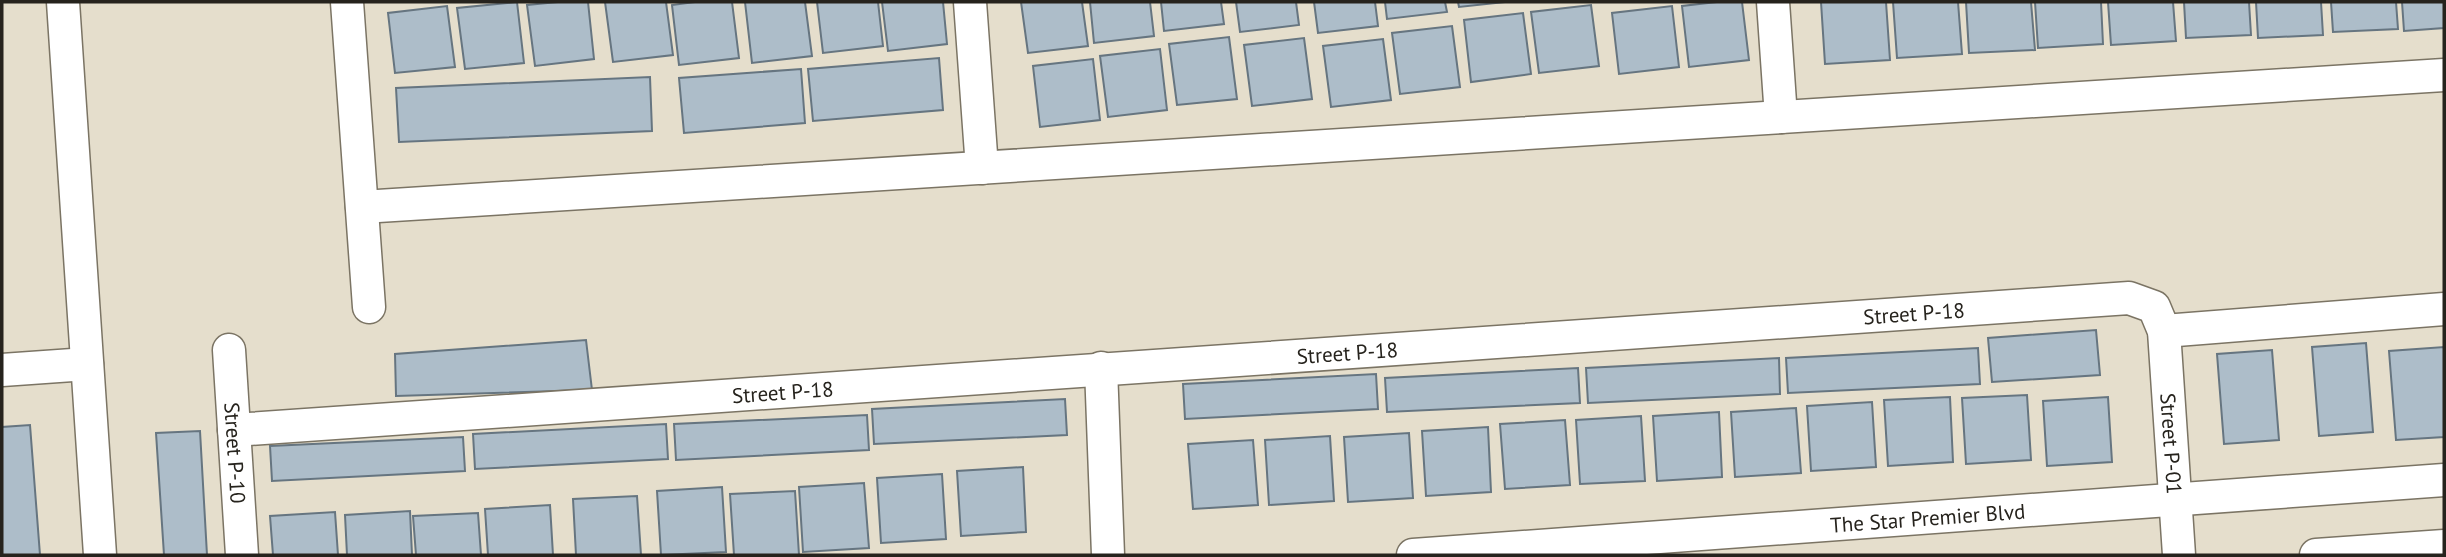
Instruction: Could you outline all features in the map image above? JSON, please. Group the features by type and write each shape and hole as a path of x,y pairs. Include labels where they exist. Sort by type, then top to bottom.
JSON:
{"street":[{"path":"63,2 100,555"},
{"path":"347,2 369,307"},
{"path":"970,2 982,168"},
{"path":"1773,2 1781,117"},
{"path":"362,207 2444,75"},
{"name":"Street P-18","path":"234,430 2129,298 2154,307 2164,331"},
{"path":"2164,331 2444,309"},
{"name":"Street P-01","path":"2164,331 2179,555"},
{"name":"Street P-10","path":"229,350 242,555"},
{"path":"2,370 87,364"},
{"path":"1101,368 1108,555"},
{"name":"The Star Premier Blvd","path":"1413,555 2444,480"},
{"path":"2316,555 2444,546"}],"building":[{"path":"517,2 524,63 465,69 457,8"},
{"path":"588,2 594,59 535,66 527,5"},
{"path":"605,2 666,2 673,55 613,62"},
{"path":"732,2 739,58 679,65 672,5"},
{"path":"745,2 805,2 812,56 752,63"},
{"path":"817,2 878,2 883,46 823,53"},
{"path":"882,2 943,2 947,44 888,51"},
{"path":"1021,2 1082,2 1088,46 1028,53"},
{"path":"1090,2 1150,2 1154,36 1094,43"},
{"path":"1161,2 1221,2 1224,24 1164,31"},
{"path":"1236,2 1296,2 1299,25 1240,32"},
{"path":"1314,2 1375,2 1378,26 1318,33"},
{"path":"1385,2 1445,2 1447,12 1387,19"},
{"path":"1458,2 1505,2 1459,7"},
{"path":"1742,2 1749,60 1689,67 1682,6"},
{"path":"1821,2 1886,2 1890,60 1825,64"},
{"path":"1893,2 1958,2 1962,54 1897,58"},
{"path":"1966,2 2031,2 2035,50 1969,53"},
{"path":"2035,2 2101,2 2103,44 2038,48"},
{"path":"2108,2 2173,2 2176,41 2111,45"},
{"path":"2184,2 2249,2 2251,35 2186,38"},
{"path":"2256,2 2321,2 2323,35 2258,38"},
{"path":"2331,2 2396,2 2398,29 2333,32"},
{"path":"2402,2 2444,2 2444,28 2404,31"},
{"path":"1591,5 1599,66 1539,73 1531,12"},
{"path":"447,6 455,67 395,73 388,13"},
{"path":"1672,6 1679,67 1619,74 1612,13"},
{"path":"1523,13 1531,74 1471,82 1464,20"},
{"path":"1452,26 1460,87 1400,94 1392,33"},
{"path":"1229,37 1237,99 1177,105 1169,44"},
{"path":"1304,38 1312,99 1252,106 1244,45"},
{"path":"1383,39 1391,100 1331,107 1323,46"},
{"path":"1160,49 1167,110 1108,117 1100,56"},
{"path":"939,58 943,110 813,121 808,69"},
{"path":"1093,59 1100,120 1040,127 1033,66"},
{"path":"801,69 805,123 684,133 679,78"},
{"path":"650,77 652,131 399,142 396,88"},
{"path":"2096,330 2100,375 1992,382 1988,338"},
{"path":"586,340 592,390 396,396 395,354"},
{"path":"2366,343 2373,432 2319,436 2312,347"},
{"path":"2444,347 2444,437 2396,440 2389,351"},
{"path":"1978,348 1980,384 1788,393 1786,358"},
{"path":"2272,350 2279,440 2224,444 2217,354"},
{"path":"1779,358 1780,394 1588,403 1586,368"},
{"path":"1578,368 1580,403 1387,412 1385,378"},
{"path":"1376,374 1378,409 1185,419 1183,384"},
{"path":"2027,395 2031,460 1966,464 1962,398"},
{"path":"1950,397 1953,462 1888,466 1884,400"},
{"path":"2108,397 2112,462 2047,466 2043,401"},
{"path":"1065,399 1067,435 874,444 872,409"},
{"path":"1872,402 1876,467 1811,471 1807,406"},
{"path":"1796,408 1801,473 1735,477 1731,412"},
{"path":"1719,412 1722,477 1657,481 1653,416"},
{"path":"867,415 869,450 676,460 674,424"},
{"path":"1641,416 1645,481 1580,484 1576,420"},
{"path":"1565,420 1570,485 1505,489 1500,424"},
{"path":"666,424 668,459 475,469 473,434"},
{"path":"30,425 40,555 2,555 2,427"},
{"path":"1488,427 1491,492 1426,496 1422,431"},
{"path":"200,431 207,555 164,555 156,433"},
{"path":"1409,433 1413,498 1348,502 1344,437"},
{"path":"1330,436 1334,501 1269,505 1265,440"},
{"path":"463,437 465,471 272,481 270,446"},
{"path":"1253,440 1258,505 1193,509 1188,444"},
{"path":"1023,467 1026,532 961,536 957,471"},
{"path":"942,474 946,539 881,543 877,478"},
{"path":"864,483 869,548 803,552 799,487"},
{"path":"722,487 726,552 661,555 657,491"},
{"path":"795,491 799,555 734,555 730,494"},
{"path":"637,496 641,555 576,555 573,499"},
{"path":"550,505 553,555 488,555 485,509"},
{"path":"410,511 412,555 347,555 345,515"},
{"path":"335,512 338,555 273,555 270,516"},
{"path":"478,513 481,555 416,555 413,516"}]}
